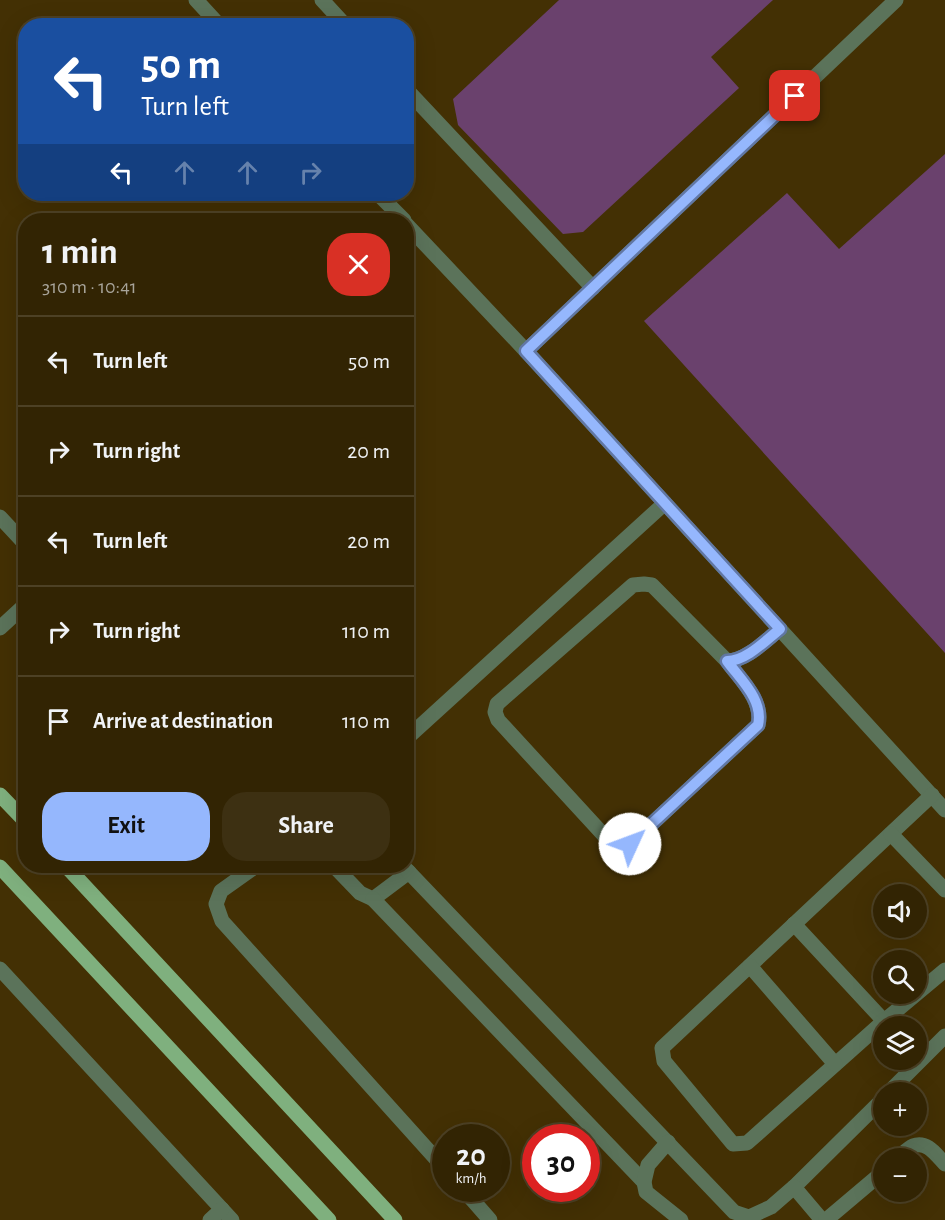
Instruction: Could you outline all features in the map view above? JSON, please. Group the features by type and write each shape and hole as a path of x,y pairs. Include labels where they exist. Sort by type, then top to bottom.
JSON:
{"main road":[{"path":"0,795 18,814"},
{"path":"0,867 329,1220"},
{"path":"73,873 395,1220"}],"street":[{"path":"196,0 213,18"},
{"path":"322,0 339,18"},
{"path":"526,351 896,0"},
{"path":"414,98 593,288"},
{"path":"384,201 394,213"},
{"path":"414,236 526,351 945,810"},
{"path":"414,732 665,503"},
{"path":"0,517 18,536"},
{"path":"727,661 755,699 759,709 758,725 630,844 619,846 611,843 498,720 495,712 497,704 633,585 652,585 727,661 743,658 780,629"},
{"path":"0,628 18,611"},
{"path":"873,1031 747,1143 733,1144 664,1061 662,1048 932,795"},
{"path":"891,834 945,890"},
{"path":"246,873 221,891 216,904 222,921 432,1154"},
{"path":"341,873 360,893 373,899 644,1182"},
{"path":"373,899 402,873"},
{"path":"410,873 734,1212 749,1217 771,1207 873,1109"},
{"path":"794,924 879,1016"},
{"path":"750,966 835,1064"},
{"path":"0,969 221,1216"},
{"path":"890,1016 945,970"},
{"path":"899,1082 945,1036"},
{"path":"668,1142 648,1165 644,1182 646,1192 681,1220"},
{"path":"910,1148 914,1145 924,1145 945,1164"},
{"path":"794,1187 824,1220 873,1180"},
{"path":"474,1202 490,1220"}],"shaded area":[{"path":"559,0 773,0 711,57 739,88 583,232 563,234 458,125 453,99"},
{"path":"945,154 945,653 644,321 787,193 839,249"}],"route":[{"path":"630,844 758,725 759,709 755,699 727,661 743,658 780,629 526,351 795,96"}]}
